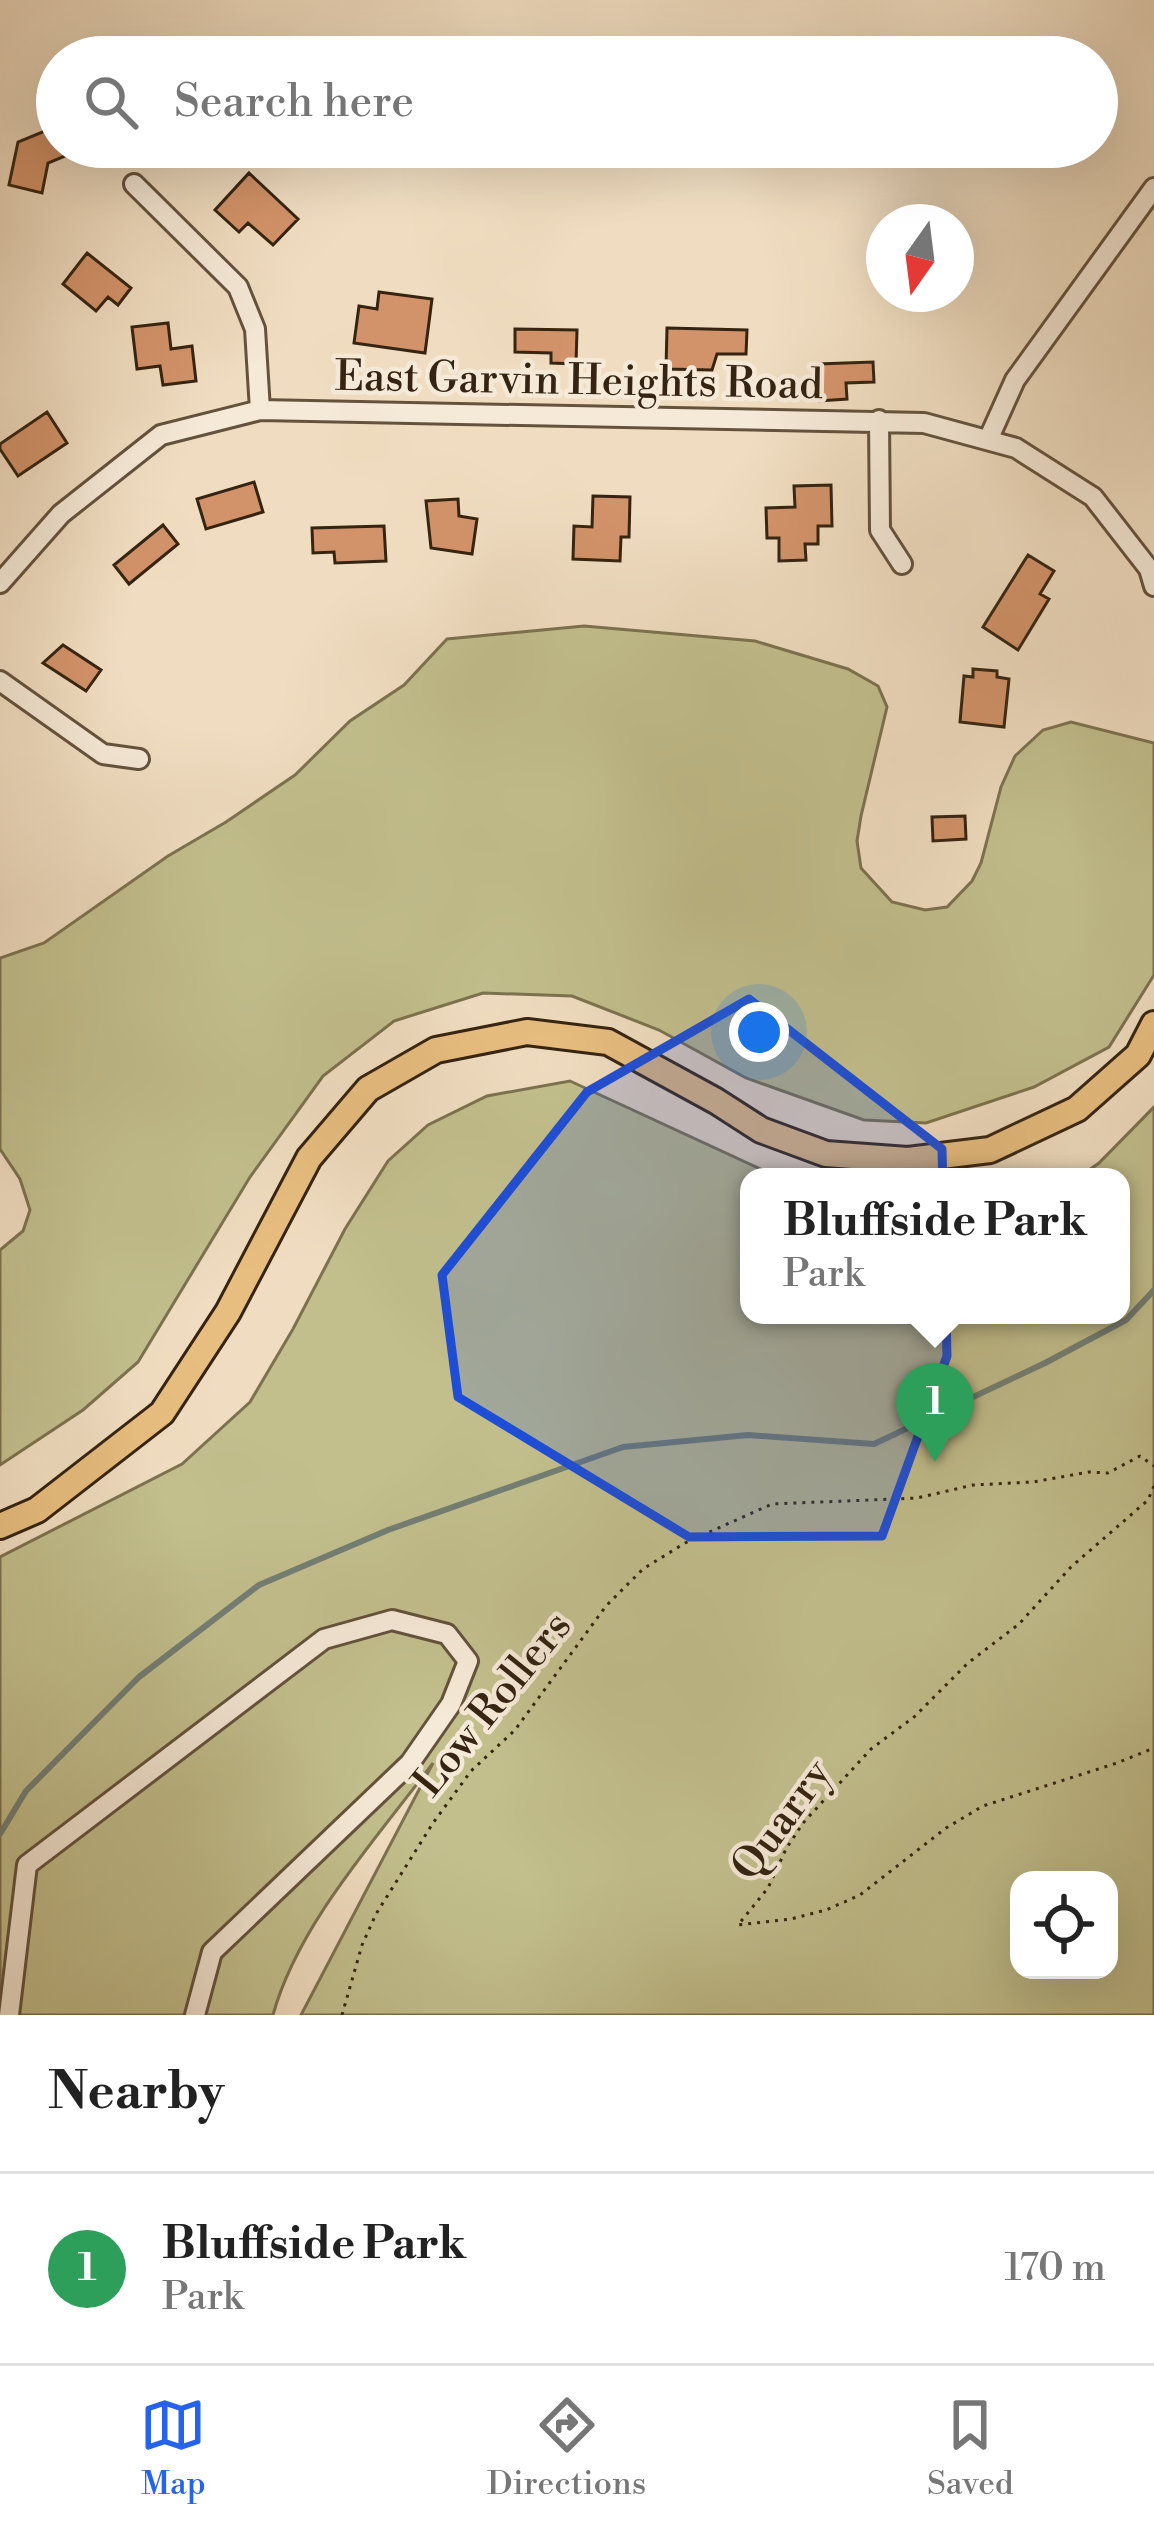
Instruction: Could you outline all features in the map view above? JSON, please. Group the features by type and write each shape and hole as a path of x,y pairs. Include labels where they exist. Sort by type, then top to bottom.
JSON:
{"main road":[{"path":"0,1526 37,1510 162,1413 228,1312 310,1158 368,1089 436,1050 527,1032 608,1042 761,1130 826,1154 908,1160 989,1150 1077,1108 1138,1054 1154,1024"}],"street":[{"path":"134,184 238,287 255,329 260,410"},
{"path":"988,440 1016,380 1154,188"},
{"name":"East Garvin Heights Road","path":"0,583 62,514 160,434 260,410 924,423 1016,448 1093,497 1149,569 1154,586"},
{"path":"878,420 880,530 902,563"},
{"path":"0,681 103,754 139,759"},
{"path":"9,2015 27,1864 324,1639 392,1620 447,1634 469,1661 451,1704 410,1763 212,1952 195,2015"}],"path":[{"name":"Low Rollers","path":"342,2015 376,1914 433,1822 470,1771 514,1730 606,1606 643,1569 685,1543 772,1504 917,1498 973,1485 1108,1473 1140,1456 1154,1466"},
{"name":"Quarry","path":"1154,1486 1148,1500 1071,1567 1019,1624 871,1749 803,1822 768,1888 738,1925 826,1910 860,1895 946,1828 983,1806 1154,1748"}],"highlighted area":[{"path":"749,999 942,1149 947,1356 882,1536 689,1537 458,1397 442,1275 587,1092"}],"shaded area":[{"path":"584,626 755,641 848,669 878,686 887,707 861,816 857,841 861,868 892,902 925,910 947,907 972,881 1015,756 1043,730 1071,722 1154,743 1154,975 1109,1047 1034,1087 926,1123 864,1120 746,1078 659,1030 572,996 483,993 394,1021 323,1076 250,1177 138,1362 83,1410 0,1465 0,1250 23,1231 30,1210 20,1179 0,1149 0,958 44,943 295,775 350,721 404,685 447,639"},
{"path":"570,1081 758,1168 740,1168 740,1324 1130,1324 1130,1168 1092,1168 1154,1107 1154,2015 301,2015 433,1763 320,1915 285,1981 273,2015 0,2015 0,1557 182,1464 250,1402 388,1161 428,1125 487,1096"}],"building":[{"path":"36,135 36,168 47,168 42,193 9,185 18,142"},
{"path":"249,173 298,219 273,245 248,223 239,232 215,210"},
{"path":"87,253 131,288 118,305 108,297 96,311 63,284"},
{"path":"379,292 432,299 425,353 354,343 359,306 377,309"},
{"path":"168,323 171,349 192,346 196,381 163,385 160,366 137,369 132,327"},
{"path":"667,328 747,330 746,354 717,354 712,370 666,369"},
{"path":"515,329 577,330 576,364 551,363 551,353 515,352"},
{"path":"873,362 874,382 846,383 847,399 819,401 818,364"},
{"path":"47,412 67,443 18,476 0,444"},
{"path":"254,482 263,512 206,529 197,499"},
{"path":"831,485 832,526 818,526 818,544 805,544 806,560 779,561 779,538 767,538 766,508 795,507 794,486"},
{"path":"593,496 630,497 629,537 621,537 620,561 573,559 574,526 592,527"},
{"path":"458,499 459,516 477,519 472,554 431,548 426,501"},
{"path":"163,525 178,544 129,584 114,565"},
{"path":"384,526 386,561 335,563 334,552 313,553 312,528"},
{"path":"1028,555 1054,571 1040,594 1049,599 1018,650 983,627"},
{"path":"63,645 101,670 86,691 43,663"},
{"path":"973,669 997,671 997,677 1009,679 1004,727 960,722 964,676 973,677"},
{"path":"965,816 966,839 933,841 932,817"}],"waterway":[{"path":"1130,1316 1154,1290"},
{"path":"0,1834 26,1791 139,1677 259,1585 388,1530 623,1447 748,1435 874,1444 1118,1324"}],"place":[{"name":"Bluffside Park","path":"935,1462"}]}
